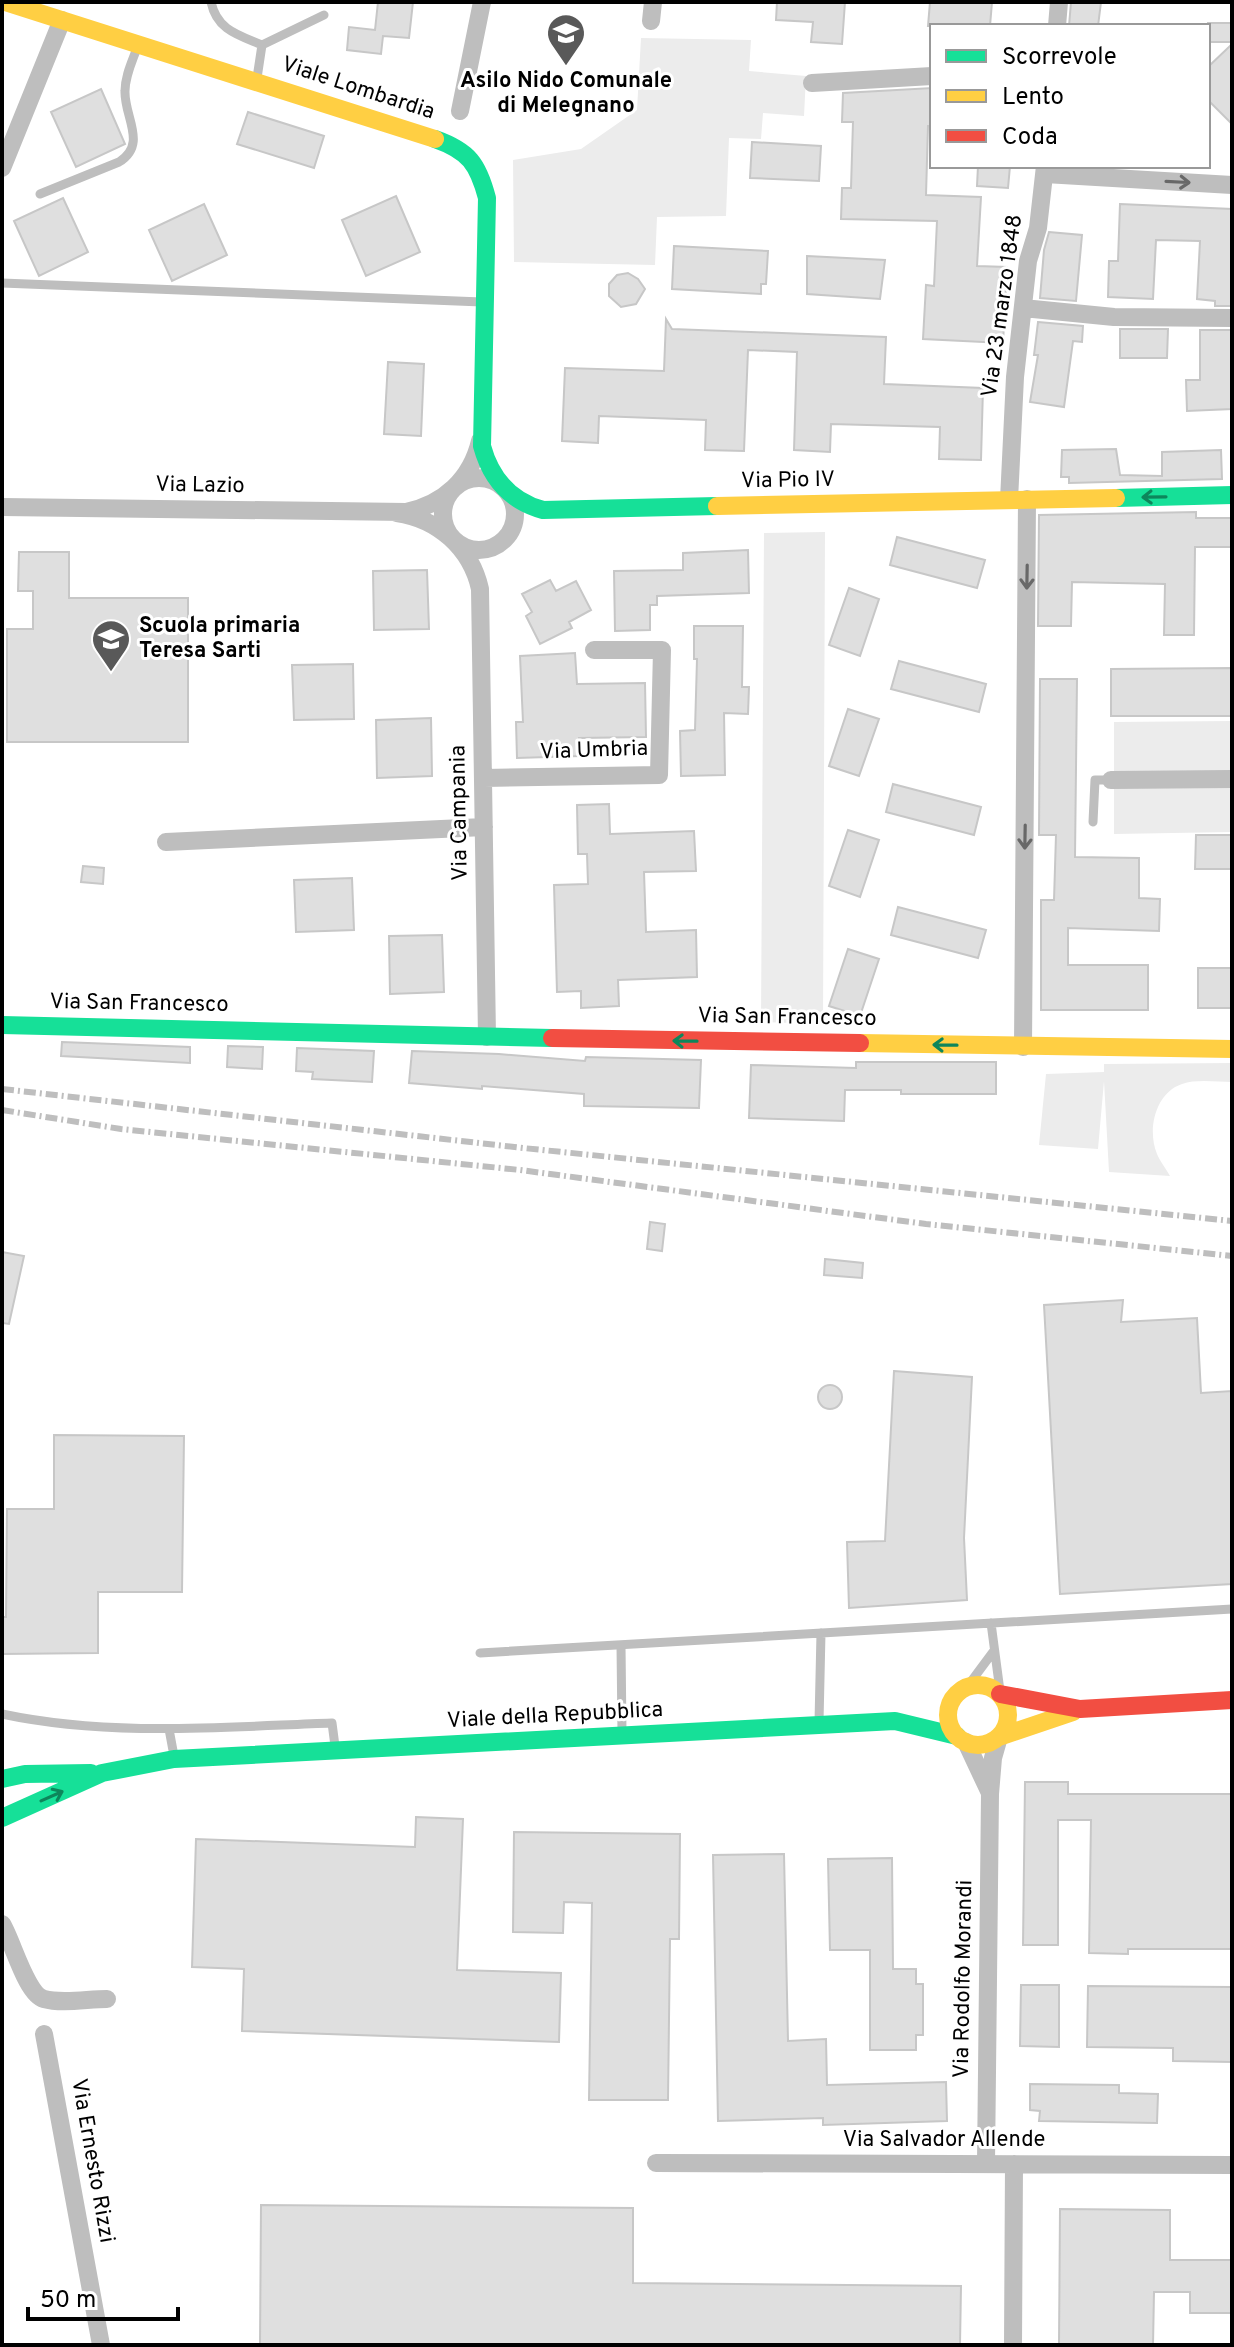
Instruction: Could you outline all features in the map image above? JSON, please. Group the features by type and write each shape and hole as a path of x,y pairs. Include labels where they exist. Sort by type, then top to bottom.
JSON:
{"street":[{"name":"Viale Lombardia","path":"5,2 445,142 471,158 479,168 487,198 481,436 488,466 503,488"},
{"path":"460,111 482,2"},
{"path":"1057,24 1059,2"},
{"path":"2,168 62,20"},
{"path":"812,83 930,76"},
{"path":"1045,170 1232,185"},
{"name":"Via 23 marzo 1848","path":"1018,500 1012,407 1028,261 1038,228 1045,170"},
{"path":"1023,308 1114,317 1232,318"},
{"name":"Viale Lombardia","path":"453,490 470,466 481,436"},
{"path":"476,479 489,480 503,488 512,500 515,515 512,528 505,538 483,550 471,549 456,541 446,528 443,516 446,501 453,490 462,483 476,479"},
{"name":"Via Pio IV","path":"503,488 526,505 549,510 1232,495"},
{"name":"Via Lazio","path":"2,507 397,513 426,507 453,490"},
{"path":"1018,500 1023,1047"},
{"name":"Via Pio IV","path":"505,538 522,522 549,510"},
{"name":"Via Lazio","path":"397,513 426,522 456,541"},
{"name":"Via Campania","path":"480,589 488,562 505,538"},
{"name":"Via Campania","path":"456,541 474,569 480,589 487,1037"},
{"name":"Via Umbria","path":"484,778 659,775 662,650 594,650"},
{"path":"1111,780 1232,779"},
{"path":"166,842 484,827"},
{"name":"Via San Francesco","path":"2,1025 487,1037 1232,1049"},
{"name":"Viale della Repubblica","path":"895,1721 962,1690 985,1686 1000,1694 1080,1709 1232,1700"},
{"path":"961,1739 951,1728 949,1710 962,1690"},
{"path":"999,1737 1008,1720 1006,1702 1000,1694"},
{"name":"Viale della Repubblica","path":"102,1773 174,1759 895,1721 932,1728 983,1745 1080,1709"},
{"name":"Via Rodolfo Morandi","path":"986,2164 990,1794 993,1758 999,1737"},
{"name":"Via Rodolfo Morandi","path":"961,1739 990,1794"},
{"path":"2,1779 25,1774 102,1773"},
{"path":"2,1818 102,1773"},
{"path":"2,1794 49,1774"},
{"path":"2,1924 34,1994 45,1999 107,1999"},
{"name":"Via Ernesto Rizzi","path":"44,2034 101,2345"},
{"name":"Via Salvador Allende","path":"656,2163 1232,2165"},
{"path":"1013,2345 1014,2164"}],"lane":[{"path":"211,2 215,16 225,29 262,45 324,15"},
{"path":"40,194 119,162 132,149 134,136 125,92 138,45"},
{"path":"256,82 262,45"},
{"path":"2,283 484,302"},
{"path":"1093,822 1095,780 1111,780"},
{"path":"480,1653 1232,1609"},
{"path":"991,1623 1000,1694"},
{"path":"819,1725 821,1633"},
{"path":"621,1645 622,1737"},
{"path":"962,1690 993,1652"},
{"path":"2,1714 39,1722 116,1728 332,1723 335,1750"},
{"path":"169,1729 174,1759"}],"shaded area":[{"path":"641,38 751,40 749,71 806,76 804,116 763,113 761,139 729,138 726,216 657,217 655,265 514,262 513,160 581,149 637,110"},
{"path":"825,532 823,1024 761,1022 764,533"},
{"path":"1232,721 1232,832 1114,834 1114,722"},
{"path":"1232,1063 1232,1082 1188,1082 1165,1095 1160,1104 1153,1124 1154,1144 1170,1176 1109,1172 1104,1081 1098,1149 1039,1145 1046,1074 1104,1072 1104,1064"}],"building":[{"path":"378,2 413,2 409,38 383,36 381,54 347,50 349,27 375,30"},
{"path":"777,2 845,2 842,44 811,42 813,22 776,20"},
{"path":"930,2 992,2 990,24 928,26"},
{"path":"1071,2 1101,2 1098,24 1069,24"},
{"path":"1232,23 1232,42 1210,42 1208,24"},
{"path":"1232,44 1232,124 1210,102 1210,65"},
{"path":"930,88 926,195 981,197 977,266 1007,267 1003,343 923,339 926,285 934,286 937,221 841,219 842,188 851,188 853,122 842,122 843,93"},
{"path":"101,89 125,144 76,167 51,112"},
{"path":"248,112 324,136 314,168 237,144"},
{"path":"752,142 821,146 819,181 750,178"},
{"path":"978,168 1010,168 1008,188 977,186"},
{"path":"396,196 420,252 366,276 342,220"},
{"path":"63,198 88,252 39,276 14,221"},
{"path":"204,204 227,255 172,281 149,230"},
{"path":"1120,204 1232,209 1232,306 1215,306 1215,301 1197,299 1200,241 1156,240 1153,299 1108,297 1109,261 1118,261"},
{"path":"1049,232 1082,235 1076,301 1040,298 1044,250"},
{"path":"674,246 768,251 766,284 761,284 761,294 672,289"},
{"path":"807,256 885,260 880,299 807,294"},
{"path":"628,273 638,279 645,289 636,304 621,307 609,296 609,284 617,275"},
{"path":"666,319 672,329 886,337 884,384 983,388 981,460 939,459 940,427 831,424 830,452 794,450 797,352 748,350 744,451 705,450 706,420 599,416 598,443 562,441 565,368 664,371"},
{"path":"1038,322 1083,326 1082,342 1073,341 1064,407 1030,402 1038,355 1034,355"},
{"path":"1120,329 1168,329 1167,358 1120,358"},
{"path":"1200,330 1232,330 1232,409 1187,411 1186,380 1200,380"},
{"path":"388,362 424,364 421,436 384,434"},
{"path":"1116,449 1120,475 1162,476 1162,452 1221,450 1222,479 1069,483 1069,477 1061,477 1062,450"},
{"path":"1196,512 1196,518 1232,518 1232,547 1195,547 1194,635 1164,635 1165,584 1072,582 1071,626 1038,626 1039,515"},
{"path":"897,537 985,560 977,588 890,565"},
{"path":"748,550 749,593 657,596 657,605 650,605 650,630 615,631 614,571 683,570 683,553"},
{"path":"19,552 69,552 69,598 188,598 188,742 7,742 7,629 33,629 33,591 18,591"},
{"path":"427,570 429,629 374,630 373,571"},
{"path":"550,580 556,591 576,581 591,610 569,622 572,628 540,644 526,616 532,612 522,594"},
{"path":"849,588 879,599 860,656 829,645"},
{"path":"694,626 743,626 742,687 749,687 748,714 724,713 725,775 681,776 680,731 695,730 697,659 694,659"},
{"path":"575,653 577,684 645,683 646,737 579,738 580,756 517,758 516,722 523,722 520,656"},
{"path":"899,661 986,684 979,712 891,689"},
{"path":"353,664 354,719 294,720 292,665"},
{"path":"1232,668 1232,716 1111,716 1111,669"},
{"path":"1040,679 1077,679 1075,857 1139,858 1139,898 1160,899 1159,931 1068,928 1068,965 1148,965 1148,1010 1041,1010 1041,900 1054,900 1056,835 1039,835"},
{"path":"848,709 879,719 859,776 829,766"},
{"path":"431,718 432,776 377,778 376,720"},
{"path":"893,784 981,807 974,835 886,812"},
{"path":"609,804 610,834 694,831 696,871 644,872 646,932 696,930 697,977 618,980 619,1006 581,1008 581,991 557,992 554,885 588,884 587,854 578,854 577,805"},
{"path":"848,830 879,840 860,897 829,886"},
{"path":"1196,835 1232,835 1232,869 1195,869"},
{"path":"83,866 104,868 103,884 81,882"},
{"path":"352,878 354,930 296,932 294,880"},
{"path":"898,907 986,930 978,958 891,935"},
{"path":"442,935 444,992 390,994 389,936"},
{"path":"848,949 879,959 860,1016 829,1006"},
{"path":"1198,968 1232,968 1232,1008 1198,1008"},
{"path":"62,1042 190,1047 190,1063 61,1056"},
{"path":"228,1046 263,1047 262,1069 227,1067"},
{"path":"297,1048 374,1051 372,1082 312,1079 313,1072 296,1071"},
{"path":"412,1051 585,1061 586,1057 701,1060 699,1108 584,1106 584,1094 409,1083"},
{"path":"856,1062 996,1062 996,1094 901,1094 901,1090 845,1090 844,1121 749,1118 751,1065 856,1068"},
{"path":"650,1222 665,1224 662,1251 647,1249"},
{"path":"2,1252 24,1256 9,1324 2,1323"},
{"path":"825,1259 863,1263 862,1278 824,1275"},
{"path":"1123,1300 1121,1322 1197,1318 1201,1393 1232,1391 1232,1584 1060,1594 1044,1305"},
{"path":"894,1371 972,1377 964,1538 967,1600 849,1608 847,1542 885,1541"},
{"path":"830,1385 841,1392 842,1397 835,1408 830,1409 819,1402 818,1397 825,1386"},
{"path":"54,1435 184,1436 182,1592 98,1592 98,1653 2,1654 2,1617 6,1617 7,1509 54,1509"},
{"path":"1025,1782 1068,1782 1068,1794 1232,1794 1232,1949 1128,1949 1128,1954 1089,1953 1091,1820 1058,1820 1058,1945 1023,1945"},
{"path":"416,1817 463,1819 457,1970 561,1973 559,2042 242,2031 244,1969 192,1967 196,1839 415,1847"},
{"path":"514,1832 680,1834 679,1939 670,1939 668,2100 589,2100 592,1903 564,1902 563,1933 513,1932"},
{"path":"784,1854 788,2041 826,2039 827,2085 946,2082 947,2121 823,2125 823,2118 718,2121 713,1855"},
{"path":"892,1858 893,1969 916,1969 916,1984 923,1984 923,2035 916,2035 916,2050 870,2050 870,1950 830,1950 828,1859"},
{"path":"1021,1985 1059,1985 1059,2047 1020,2046"},
{"path":"1088,1986 1232,1987 1232,2062 1173,2061 1173,2048 1087,2047"},
{"path":"1030,2084 1119,2085 1119,2093 1158,2094 1157,2123 1039,2121 1040,2111 1030,2110"},
{"path":"261,2205 633,2208 633,2283 961,2286 960,2345 260,2345"},
{"path":"1060,2209 1170,2210 1170,2260 1232,2260 1232,2313 1190,2313 1190,2292 1154,2292 1153,2345 1059,2345"}],"railway":[{"path":"2,1089 523,1148 1232,1221"},
{"path":"2,1110 121,1129 520,1170 926,1224 1232,1256"}],"traffic: fast":[{"path":"435,139 456,148 470,160 480,176 487,198 482,446 497,478 521,501 543,510 717,506"},
{"path":"1116,498 1232,495"},
{"path":"2,1025 552,1038"},
{"path":"2,1818 102,1773 174,1759 895,1721 957,1736"},
{"path":"2,1779 25,1774 91,1773"}],"traffic: slow":[{"path":"5,2 435,139"},
{"path":"717,506 1116,498"},
{"path":"860,1043 1232,1049"},
{"path":"978,1685 989,1687 999,1694 1006,1704 1008,1715 1006,1726 999,1736 989,1743 978,1745 967,1743 957,1736 950,1726 948,1715 950,1704 957,1694 967,1687 978,1685"},
{"path":"999,1737 1073,1712"}],"traffic: jam":[{"path":"552,1038 860,1043"},
{"path":"1000,1694 1080,1709 1232,1700"}],"place":[{"name":"Asilo Nido Comunale di Melegnano","path":"566,67"},
{"name":"Scuola primaria Teresa Sarti","path":"111,673"}]}
